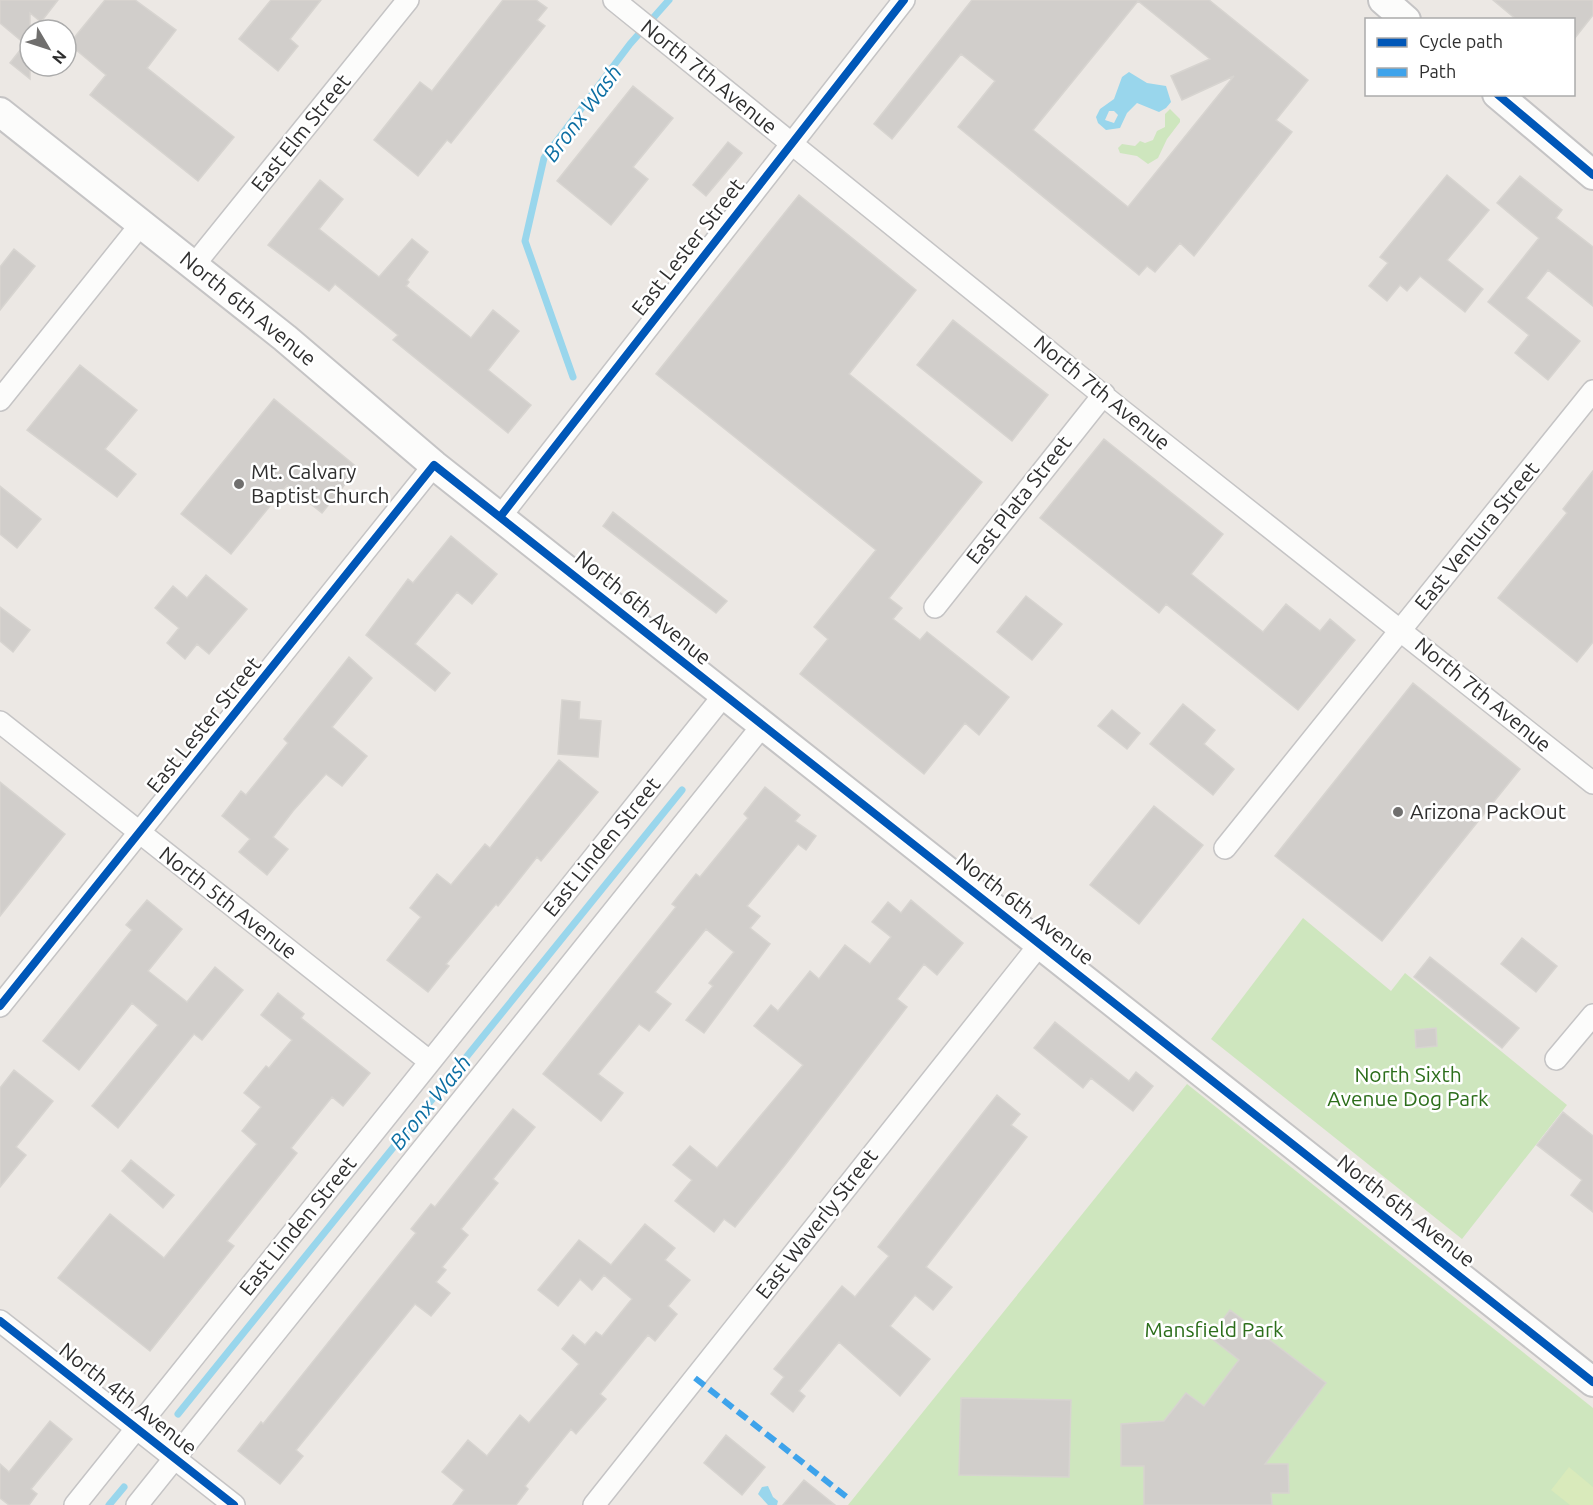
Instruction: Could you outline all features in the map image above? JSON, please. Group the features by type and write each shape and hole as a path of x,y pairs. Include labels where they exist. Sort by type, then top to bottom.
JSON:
{"street":[{"name":"East Elm Street","path":"194,265 408,0"},
{"name":"North 7th Avenue","path":"614,0 791,144 1593,783"},
{"name":"East Lester Street","path":"500,517 904,0"},
{"path":"1499,96 1593,175"},
{"name":"North 6th Avenue","path":"0,112 285,338 434,465 1593,1382"},
{"path":"0,400 141,224"},
{"name":"East Ventura Street","path":"1225,848 1593,391"},
{"name":"East Plata Street","path":"935,607 1104,394"},
{"name":"East Lester Street","path":"0,1006 434,465"},
{"name":"East Linden Street","path":"75,1505 724,695"},
{"name":"North 5th Avenue","path":"0,722 429,1061"},
{"path":"136,1505 762,726"},
{"name":"East Waverly Street","path":"594,1505 1040,944"},
{"path":"1556,1059 1593,1015"},
{"name":"North 4th Avenue","path":"0,1321 135,1430 234,1505"}],"green space":[{"path":"1170,109 1180,119 1180,122 1167,139 1158,158 1148,164 1137,156 1120,153 1118,148 1122,144 1135,146 1140,141 1145,143 1153,140 1157,131 1165,127 1165,114"},
{"name":"North Sixth Avenue Dog Park","path":"1303,918 1391,991 1405,973 1567,1105 1462,1239 1211,1039"},
{"name":"Mansfield Park","path":"1187,1084 1593,1408 1593,1505 848,1505"},
{"path":"1569,1467 1593,1487 1593,1505 1570,1505 1551,1490"}],"water":[{"path":"1129,72 1147,83 1166,86 1171,102 1159,112 1137,103 1127,113 1120,128 1106,130 1098,123 1096,117 1100,109 1114,99 1122,77","holes":["1109,111 1114,111 1118,115 1114,123 1105,120"]},
{"path":"768,1486 773,1497 778,1501 777,1505 768,1505 758,1494 762,1487"}],"building":[{"path":"0,0 58,0 44,18 36,18 30,13 30,18 18,18 18,38 0,23"},
{"path":"105,0 135,0 176,30 147,68 234,137 198,181 90,95 106,75 78,52 78,33"},
{"path":"271,0 321,0 290,39 298,46 278,71 239,39"},
{"path":"503,0 536,0 547,8 537,20 545,26 451,143 447,140 418,176 374,140 420,82 432,91"},
{"path":"972,0 1209,0 1308,80 1276,120 1292,132 1194,256 1180,243 1155,272 1147,266 1139,275 958,127 995,81 961,54 892,139 874,124","holes":["1138,1 1210,59 1171,76 1182,100 1234,76 1128,207 1033,130"]},
{"path":"1493,0 1593,0 1593,15 1575,38 1575,18 1515,18"},
{"path":"18,53 18,69 10,63"},
{"path":"633,86 673,118 633,167 648,179 611,225 557,181"},
{"path":"728,142 742,153 706,196 693,185"},
{"path":"1447,175 1489,210 1447,260 1483,289 1465,312 1420,276 1407,291 1400,285 1387,301 1369,286 1388,263 1380,257"},
{"path":"1520,176 1562,210 1556,218 1593,247 1593,306 1548,270 1526,298 1580,341 1548,380 1515,353 1529,335 1488,302 1539,238 1497,203"},
{"path":"320,180 343,199 319,229 379,277 412,239 428,252 407,280 409,282 406,286 471,338 493,310 519,331 488,370 531,405 508,433 393,340 398,335 335,284 329,291 268,245"},
{"path":"799,195 916,290 849,374 982,482 889,598 902,608 893,619 920,640 927,632 1009,697 979,735 965,723 924,774 800,674 828,639 814,627 876,550 656,374"},
{"path":"14,249 35,266 0,310 0,267"},
{"path":"953,320 1048,395 1012,441 917,365"},
{"path":"80,365 137,410 105,449 136,474 117,497 27,430"},
{"name":"Mt. Calvary Baptist Church","path":"274,399 358,468 322,513 287,485 231,554 181,514"},
{"path":"1104,439 1223,534 1191,574 1263,632 1286,604 1320,631 1330,619 1355,640 1298,710 1166,604 1159,613 1040,518"},
{"path":"1593,471 1593,642 1577,662 1498,598 1567,513 1563,509"},
{"path":"0,486 41,519 17,548 0,534"},
{"path":"613,512 727,601 716,613 603,526"},
{"path":"451,536 497,574 472,604 457,592 415,644 450,673 435,691 366,635 408,579 413,583"},
{"path":"206,575 247,609 209,654 197,644 185,659 167,643 179,628 155,608 173,586 187,598"},
{"path":"1026,596 1062,624 1032,660 997,632"},
{"path":"0,607 30,630 13,652 0,641"},
{"path":"349,657 372,678 332,727 367,756 342,786 326,774 293,811 273,837 288,849 267,875 239,852 250,839 222,816 241,791 246,795 288,743 284,739"},
{"name":"Arizona PackOut","path":"1413,683 1520,769 1382,941 1275,856"},
{"path":"562,700 580,702 579,719 601,721 598,757 558,754"},
{"path":"1183,704 1215,730 1204,744 1234,769 1213,795 1150,744"},
{"path":"1112,710 1140,733 1127,749 1098,726"},
{"path":"559,760 598,792 541,861 537,857 498,906 496,904 446,964 449,966 428,992 387,960 421,917 410,908 437,874 451,885 485,844 490,848"},
{"path":"0,782 65,834 0,916"},
{"path":"765,787 800,815 795,821 816,836 806,850 798,844 747,906 760,916 750,928 770,944 704,1033 686,1020 713,986 709,983 734,952 706,929 655,992 671,1004 649,1031 639,1024 598,1074 623,1093 601,1121 543,1074 676,907 672,904 696,874 700,877 748,818 744,814"},
{"path":"1154,806 1203,845 1139,924 1090,885"},
{"path":"147,900 182,929 148,971 187,1002 215,967 243,990 202,1040 194,1034 118,1128 92,1106 158,1025 132,1003 79,1070 43,1041 132,930 126,925"},
{"path":"911,900 963,943 937,975 924,964 897,999 907,1007 785,1165 735,1227 724,1219 714,1232 675,1201 692,1180 673,1165 690,1146 717,1168 803,1065 754,1026 771,1005 778,1011 810,971 819,979 845,945 870,964 891,937 872,922 888,902 901,913"},
{"path":"1522,938 1557,966 1536,992 1501,964"},
{"path":"1430,957 1519,1028 1502,1048 1414,977"},
{"path":"278,993 304,1014 301,1018 370,1073 343,1106 332,1097 291,1148 297,1153 227,1241 234,1246 150,1351 58,1278 110,1214 164,1258 257,1144 242,1131 261,1107 244,1093 266,1066 269,1068 292,1040 261,1015"},
{"path":"1055,1022 1129,1081 1136,1072 1153,1086 1133,1111 1091,1078 1083,1088 1034,1048"},
{"path":"1436,1028 1437,1046 1416,1048 1415,1030"},
{"path":"14,1070 53,1101 16,1147 26,1155 0,1187 0,1088"},
{"path":"997,1095 1020,1114 1011,1125 1027,1137 926,1267 952,1287 933,1310 915,1295 890,1326 930,1359 900,1396 839,1342 799,1391 805,1396 793,1412 771,1394 784,1377 774,1369 842,1286 855,1297 889,1256 878,1247"},
{"path":"513,1109 535,1127 493,1179 498,1183 461,1229 468,1235 442,1267 446,1270 436,1282 450,1293 431,1316 415,1304 296,1450 303,1456 280,1484 238,1451 261,1422 263,1424 416,1233 411,1229 431,1204 435,1207"},
{"path":"1563,1112 1593,1136 1593,1212 1571,1195 1582,1180 1537,1145"},
{"path":"131,1160 174,1195 163,1208 122,1171"},
{"path":"645,1224 675,1248 665,1260 690,1280 668,1306 677,1314 655,1341 648,1335 600,1394 606,1399 576,1434 571,1429 525,1486 528,1489 516,1505 453,1505 464,1490 442,1472 468,1440 487,1456 520,1415 529,1423 579,1364 562,1349 573,1335 585,1345 596,1332 602,1336 632,1299 604,1275 592,1290 580,1279 558,1306 538,1290 579,1240 611,1265"},
{"path":"1230,1310 1326,1383 1265,1464 1288,1464 1289,1493 1271,1493 1272,1505 1144,1505 1144,1466 1121,1466 1121,1424 1164,1421 1186,1393 1204,1406 1239,1360 1210,1337"},
{"path":"961,1398 1071,1400 1069,1477 959,1475"},
{"path":"50,1421 72,1439 31,1489 37,1494 29,1505 9,1505 0,1498 0,1464 9,1472"},
{"path":"726,1435 765,1467 742,1495 704,1463"},
{"path":"804,1480 835,1505 783,1505"}],"waterway":[{"name":"Bronx Wash","path":"573,377 525,241 544,158 630,44 669,0"},
{"name":"Bronx Wash","path":"178,1414 682,790"},
{"name":"Bronx Wash","path":"109,1505 124,1487"}],"marked path":[{"path":"695,1378 848,1498"}],"cycle path":[{"path":"500,517 904,0"},
{"path":"1499,96 1593,175"},
{"path":"0,1006 434,465 1593,1382"},
{"path":"0,1321 234,1505"}],"place":[{"name":"Mt. Calvary Baptist Church","path":"239,484"},
{"name":"Arizona PackOut","path":"1398,812"}]}
